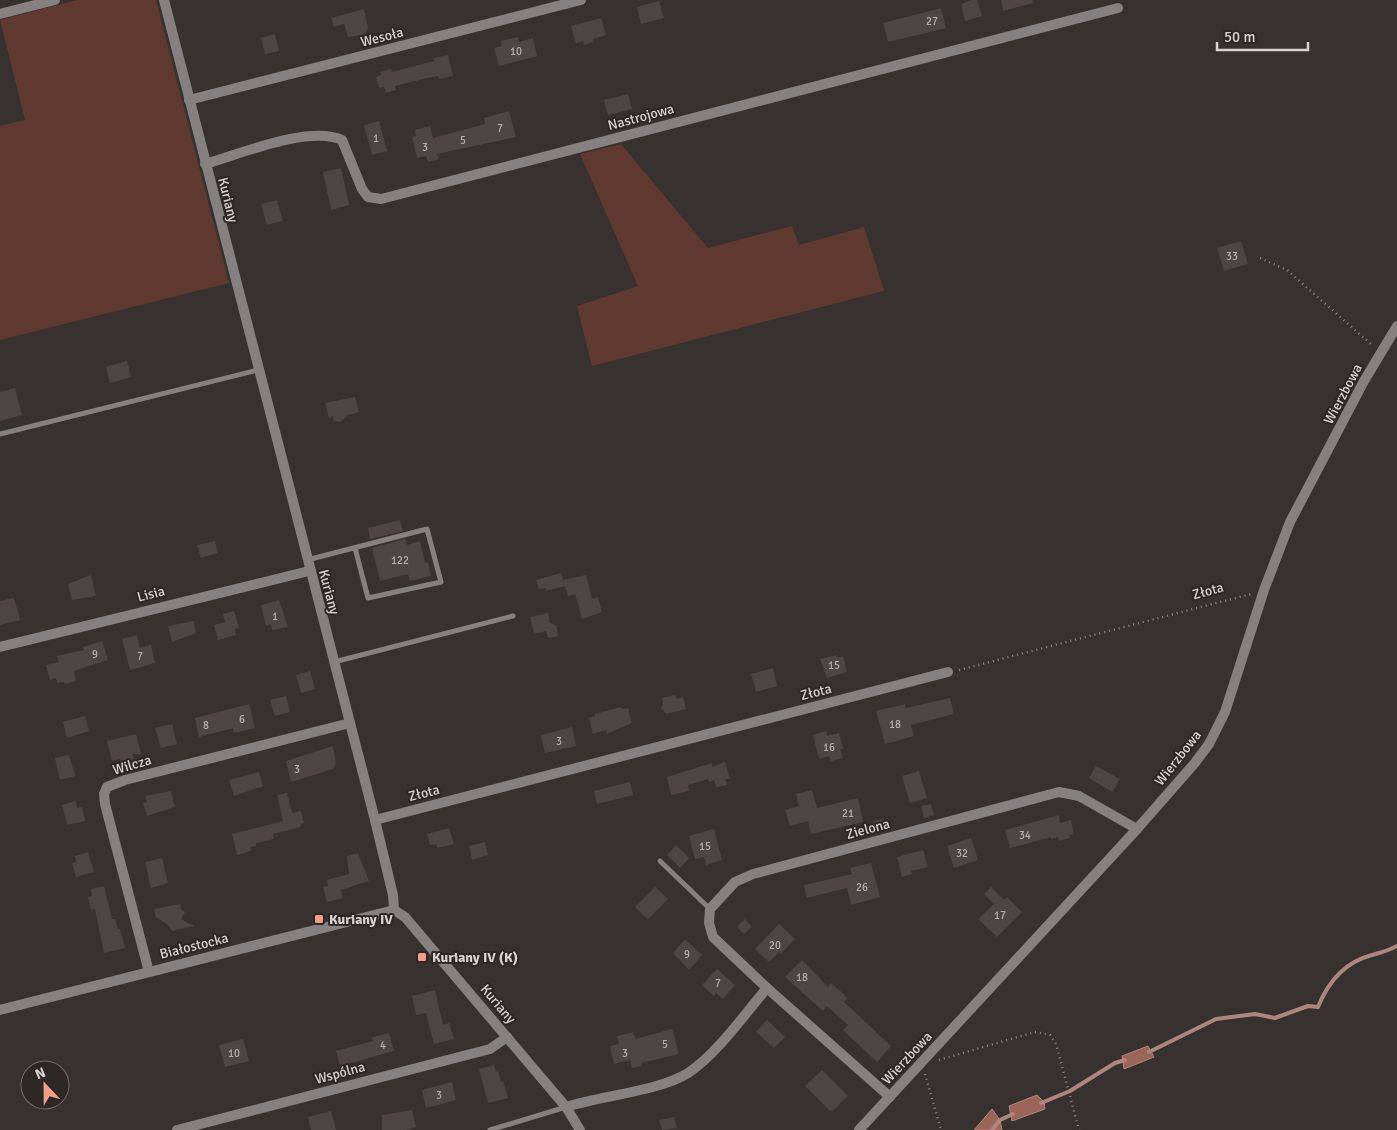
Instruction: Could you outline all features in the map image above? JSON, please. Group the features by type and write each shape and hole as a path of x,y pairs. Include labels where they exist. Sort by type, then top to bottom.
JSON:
{"street":[{"path":"0,14 55,0"},
{"name":"Kuriany","path":"164,0 309,571 375,820 393,894 394,910 405,917 507,1037 566,1107 580,1130"},
{"name":"Wesoła","path":"189,100 581,0"},
{"name":"Nastrojowa","path":"205,164 306,135 333,136 342,140 362,188 368,197 381,199 1118,8"},
{"name":"Wierzbowa","path":"859,1130 1137,829 1194,764 1221,720 1264,590 1290,522 1397,326"},
{"name":"Lisia","path":"0,647 152,608 309,571"},
{"name":"Złota","path":"375,820 948,672"},
{"name":"Wilcza","path":"149,972 105,804 104,794 107,787 125,780 350,723"},
{"name":"Zielona","path":"710,909 735,882 753,874 1060,792 1080,796 1137,829"},
{"path":"710,909 713,937 766,988 890,1097"},
{"name":"Białostocka","path":"0,1010 394,910"},
{"path":"566,1107 668,1082 687,1074 702,1063 766,988"},
{"name":"Wspólna","path":"177,1130 490,1049 507,1037"}],"lane":[{"path":"0,434 258,370"},
{"path":"307,561 355,548 427,529 441,582 368,598 355,548"},
{"path":"334,662 513,616"},
{"path":"660,860 710,909"},
{"path":"490,1130 566,1107"}],"path":[{"path":"1260,258 1288,270 1381,353"},
{"name":"Złota","path":"948,672 1264,590"},
{"path":"941,1130 927,1078 919,1065 1035,1032 1050,1035 1056,1044 1079,1130"}],"shaded area":[{"path":"77,0 156,0 229,283 0,340 0,126 25,120 0,20"},
{"path":"621,144 708,248 792,226 799,245 864,227 884,291 592,366 577,306 638,286 580,154"},
{"path":"1148,1046 1154,1057 1124,1069 1122,1056"},
{"path":"1037,1095 1044,1102 1045,1109 1012,1121 1009,1106"},
{"path":"992,1109 1000,1120 1002,1130 974,1130"}],"building":[{"path":"977,0 982,16 965,21 961,4"},
{"path":"1001,0 1032,0 1033,3 1003,11"},
{"path":"659,1 664,18 641,24 637,7"},
{"path":"941,8 946,28 888,42 883,23"},
{"path":"364,9 368,28 365,34 348,37 344,24 334,27 331,18"},
{"path":"601,18 606,35 593,39 594,42 584,45 583,41 576,43 571,26"},
{"path":"275,34 279,51 265,54 261,38"},
{"path":"518,37 519,42 533,38 537,56 499,66 494,48 502,46 501,41"},
{"path":"448,55 453,76 439,79 438,76 395,86 396,90 386,93 384,87 379,88 376,77 381,75 380,72 391,69 392,72 434,61 433,58"},
{"path":"628,94 632,109 608,115 604,100"},
{"path":"509,111 516,137 437,154 439,159 428,162 426,156 417,158 412,137 416,136 415,130 430,126 433,138 485,124 484,118"},
{"path":"379,121 387,151 372,155 364,125"},
{"path":"341,168 349,205 331,210 323,172"},
{"path":"277,200 283,221 267,225 261,204"},
{"path":"1241,241 1248,264 1224,271 1217,248"},
{"path":"127,361 131,377 110,383 106,367"},
{"path":"15,388 22,415 0,421 0,392"},
{"path":"355,397 359,412 348,415 340,422 334,421 333,416 329,418 325,403"},
{"path":"400,520 403,531 370,539 368,528"},
{"path":"405,539 407,545 420,541 425,563 428,562 431,576 410,581 408,574 380,581 372,548"},
{"path":"215,541 218,553 201,558 197,545"},
{"path":"561,573 565,586 546,591 545,588 539,589 536,580"},
{"path":"91,575 96,596 72,600 68,584"},
{"path":"586,575 592,599 598,597 602,612 582,619 575,594 568,596 563,580"},
{"path":"14,598 20,620 0,625 0,601"},
{"path":"279,600 288,627 272,630 271,624 266,626 261,605"},
{"path":"234,611 239,628 234,629 236,635 218,640 214,625 225,622 223,614"},
{"path":"548,613 550,623 556,625 558,636 548,638 546,631 534,634 530,617"},
{"path":"194,621 196,633 172,642 168,626"},
{"path":"137,635 140,648 151,645 155,663 130,670 122,639"},
{"path":"102,641 108,660 74,671 76,681 65,684 64,682 57,683 56,678 50,680 46,665 59,662 57,656 84,650 83,647"},
{"path":"837,655 837,658 843,656 847,672 827,678 820,659"},
{"path":"773,668 777,686 756,692 751,674"},
{"path":"310,671 315,689 301,693 296,675"},
{"path":"675,695 677,699 683,697 686,709 666,714 661,708 663,705 662,698"},
{"path":"286,696 290,712 275,716 270,700"},
{"path":"950,698 954,714 911,725 914,736 885,744 876,711 905,704 906,708"},
{"path":"249,704 255,728 234,733 233,728 199,737 195,718"},
{"path":"621,707 622,709 628,708 632,723 607,734 606,730 593,734 589,718 595,716 595,714"},
{"path":"85,716 89,731 67,738 63,722"},
{"path":"172,724 177,744 161,748 155,728"},
{"path":"572,727 576,746 545,753 541,735"},
{"path":"826,731 827,736 839,733 843,748 840,749 843,758 831,761 829,756 819,759 813,735"},
{"path":"136,734 141,754 132,754 134,759 121,763 120,759 112,761 107,741"},
{"path":"333,746 336,764 333,769 291,782 286,761"},
{"path":"69,755 75,776 60,780 55,758"},
{"path":"725,762 730,779 725,779 727,785 716,787 714,780 709,782 708,779 688,785 689,791 671,795 667,777 712,763 712,767"},
{"path":"1096,766 1120,779 1112,792 1089,778"},
{"path":"919,771 927,798 910,803 902,776"},
{"path":"259,772 263,786 234,796 229,780"},
{"path":"630,782 633,795 597,804 594,791"},
{"path":"812,790 817,808 858,798 863,822 811,834 808,821 790,826 785,810 799,806 796,794"},
{"path":"171,791 175,807 147,816 143,803 147,802 145,796"},
{"path":"287,793 292,813 301,811 304,823 300,824 301,827 273,834 274,839 256,843 256,846 250,847 251,851 237,855 232,834 283,821 277,795"},
{"path":"76,801 77,808 82,807 85,821 67,825 62,805"},
{"path":"931,804 934,815 924,818 921,806"},
{"path":"1059,815 1060,823 1071,820 1074,834 1069,835 1070,838 1059,841 1058,837 1051,839 1051,837 1010,848 1005,830"},
{"path":"883,819 886,828 876,830 873,821"},
{"path":"449,828 454,844 437,848 436,844 430,845 427,834"},
{"path":"714,829 722,860 706,865 704,857 695,859 689,836"},
{"path":"971,838 978,860 954,868 947,846"},
{"path":"485,842 488,855 472,860 469,846"},
{"path":"676,845 689,858 680,868 667,855"},
{"path":"923,850 928,867 911,871 912,874 902,877 897,857"},
{"path":"88,852 94,872 76,877 72,863 76,862 75,856"},
{"path":"358,853 369,881 341,890 343,898 327,902 323,887 328,886 327,880 349,874 347,856"},
{"path":"162,858 168,883 151,888 145,862"},
{"path":"871,863 880,897 851,905 847,888 807,898 804,885 852,874 850,868"},
{"path":"104,886 112,919 115,919 118,929 120,929 125,948 104,953 95,909 91,910 88,897 92,896 91,889"},
{"path":"655,887 668,899 648,919 635,907"},
{"path":"991,887 1004,900 1007,897 1022,912 997,937 978,919 994,904 984,894"},
{"path":"180,904 181,909 185,912 181,919 194,926 172,931 168,925 156,917 154,909"},
{"path":"745,919 752,927 744,934 737,927"},
{"path":"779,924 795,939 781,954 779,952 769,962 755,949"},
{"path":"685,939 702,955 689,970 673,953"},
{"path":"802,960 828,987 831,983 848,998 844,1002 891,1046 877,1062 843,1030 848,1025 827,1006 823,1011 785,977"},
{"path":"717,969 735,985 723,999 716,993 714,996 702,985"},
{"path":"435,990 443,1025 449,1023 454,1039 434,1044 426,1013 416,1015 412,996"},
{"path":"767,1020 785,1037 774,1048 756,1032"},
{"path":"672,1029 679,1054 641,1063 642,1066 632,1068 630,1060 614,1064 610,1046 619,1044 617,1036 633,1032 635,1039"},
{"path":"389,1033 394,1051 340,1066 336,1051 373,1041 372,1037"},
{"path":"243,1039 249,1061 225,1067 219,1045"},
{"path":"494,1065 501,1082 503,1081 508,1098 488,1103 479,1069"},
{"path":"822,1070 848,1096 831,1112 805,1086"},
{"path":"452,1082 456,1100 426,1108 422,1090"},
{"path":"412,1110 416,1127 406,1130 382,1130 382,1115"},
{"path":"331,1111 336,1130 311,1130 308,1117"},
{"path":"674,1117 677,1128 662,1130 659,1120"}],"waterway":[{"path":"1149,1052 1216,1019 1255,1014 1275,1018 1308,1006 1318,1007 1332,981 1346,968 1362,958 1397,946"},
{"path":"1041,1103 1070,1091 1115,1063 1125,1060"},
{"path":"992,1130 1000,1120 1013,1114"}],"place":[{"name":"Kuriany IV","path":"319,919"},
{"name":"Kuriany IV (K)","path":"422,957"}]}
